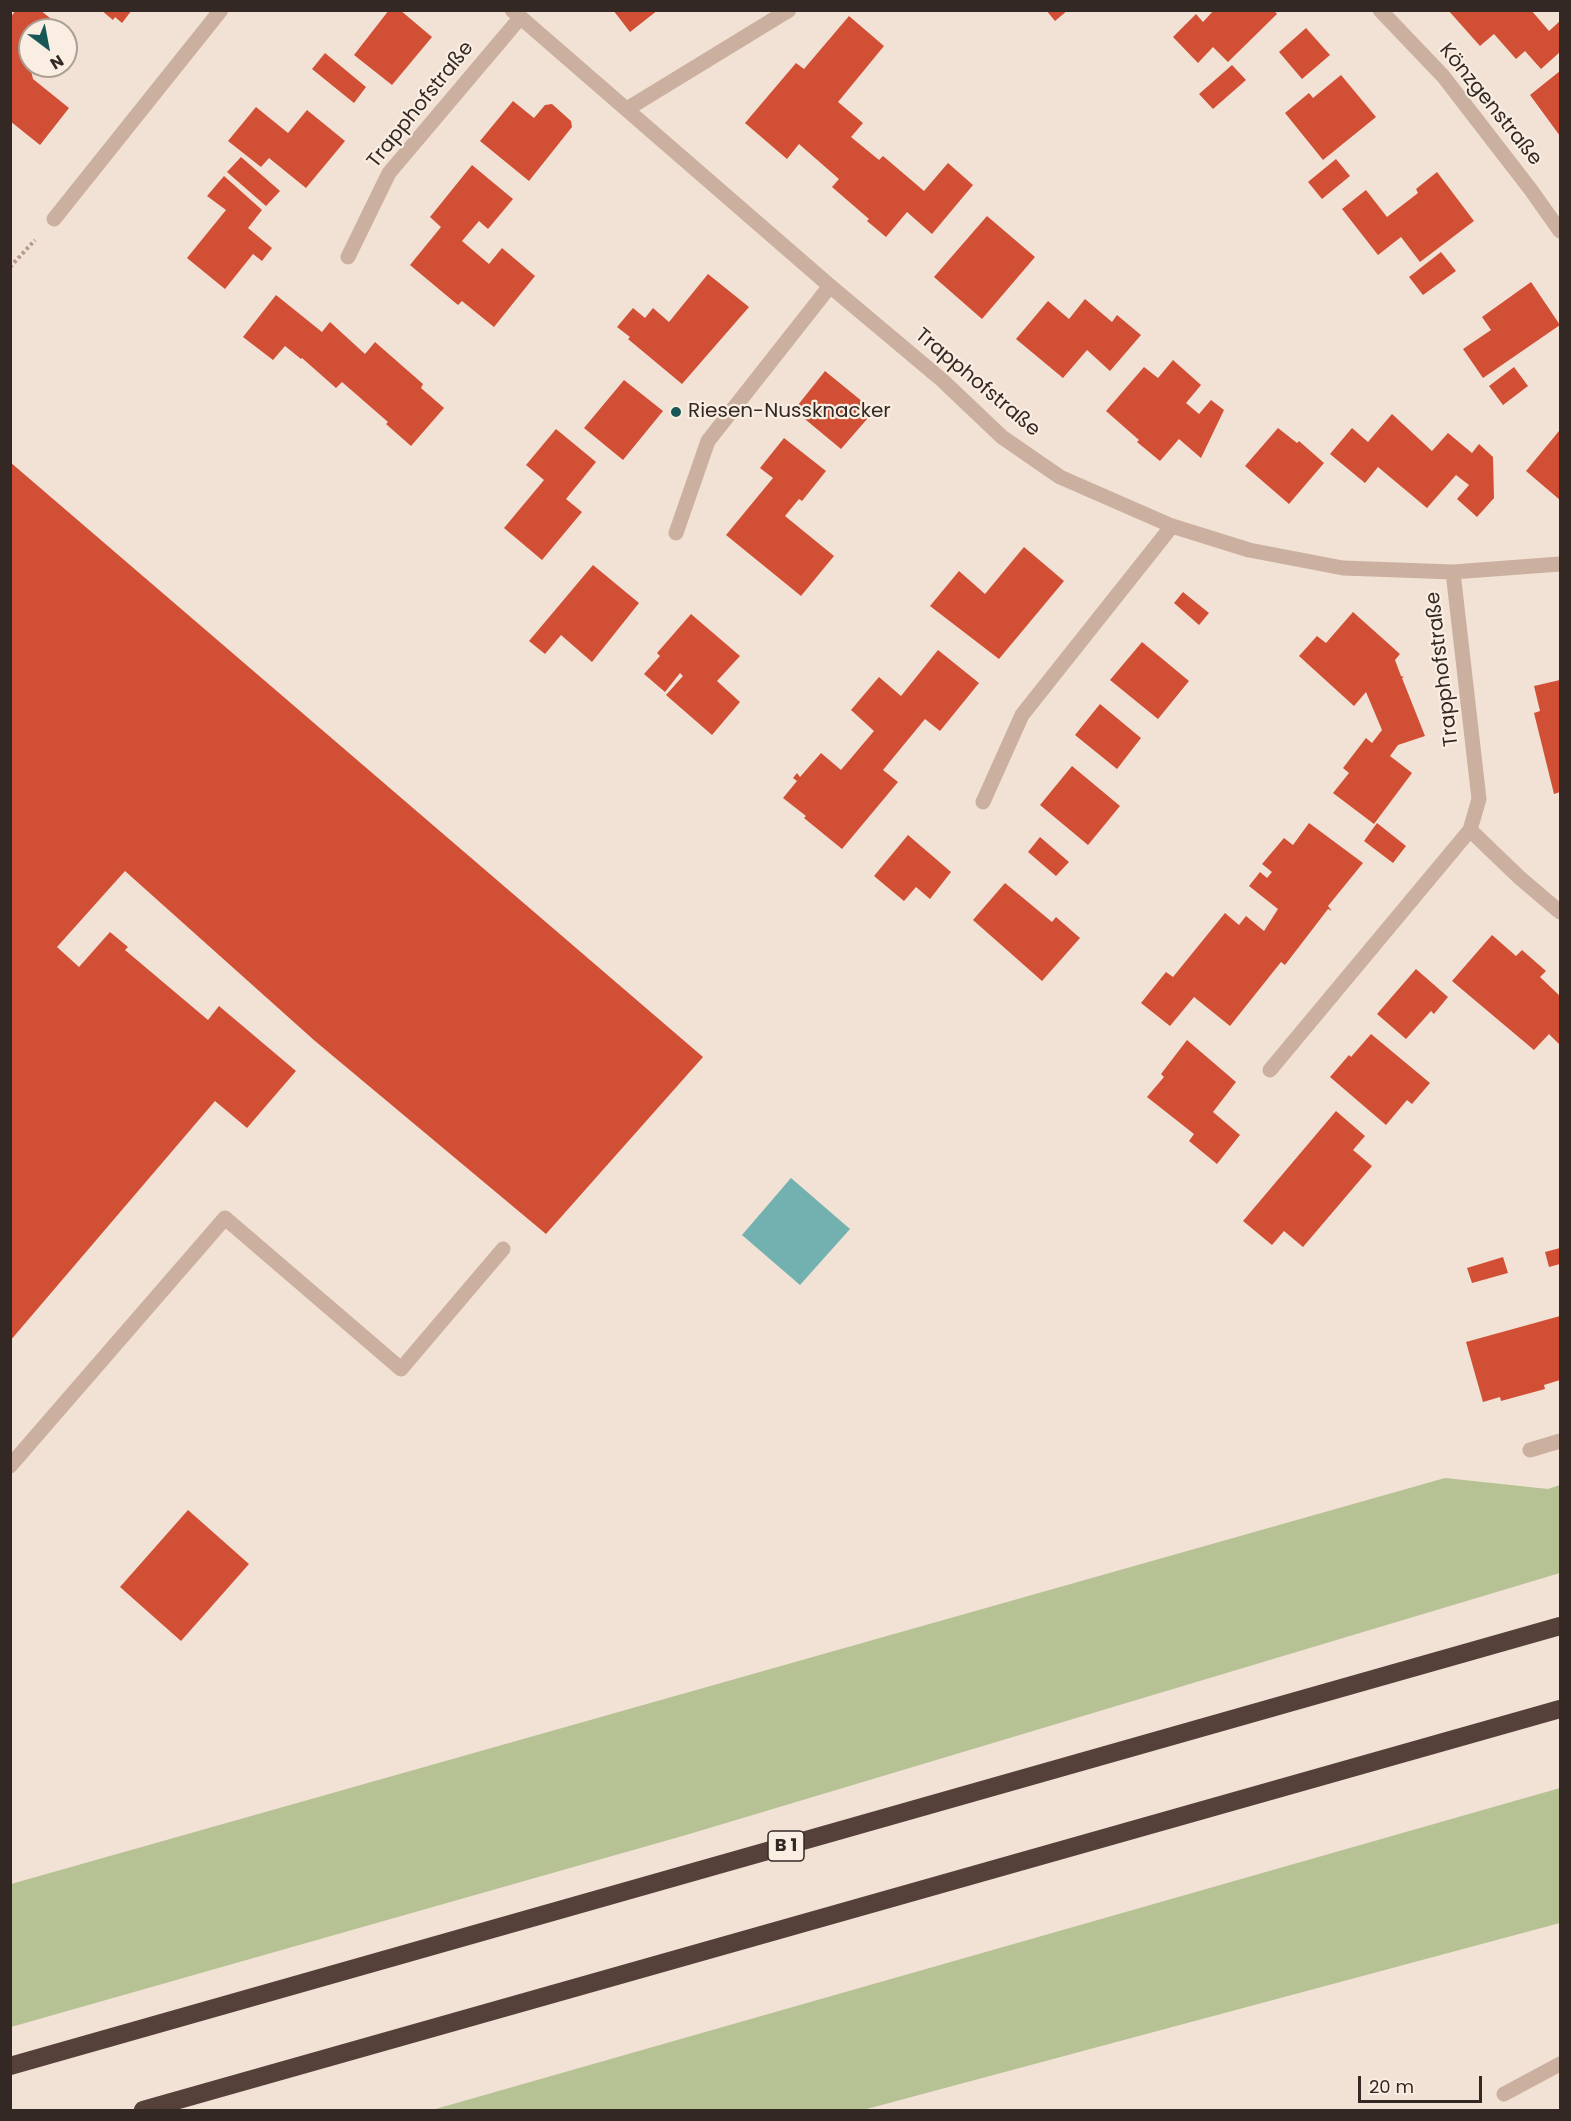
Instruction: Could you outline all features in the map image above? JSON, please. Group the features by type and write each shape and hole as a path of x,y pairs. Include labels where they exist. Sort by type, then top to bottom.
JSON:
{"highway":[{"name":"B 1","path":"10,2066 1560,1626"},
{"path":"143,2110 1560,1709"}],"street":[{"path":"54,219 221,10"},
{"path":"627,109 789,10"},
{"name":"Könzgenstraße","path":"1380,10 1443,76 1532,190 1560,231"},
{"name":"Trapphofstraße","path":"348,257 388,173 516,14 942,380 1002,437 1060,477 1172,526 1249,550 1343,568 1453,572 1479,799 1470,830 1270,1070"},
{"path":"675,534 708,441 830,286"},
{"path":"983,802 1022,715 1172,526"},
{"path":"1453,572 1560,564"},
{"path":"1470,830 1520,878 1560,912"},
{"path":"10,1466 225,1218 401,1369 503,1249"},
{"path":"1530,1450 1560,1441"},
{"path":"1503,2094 1560,2064"}],"path":[{"path":"10,267 54,219"}],"green space":[{"path":"1445,1478 1548,1489 1560,1485 1560,1573 686,1835 11,2027 11,1884"},
{"path":"1560,1788 1560,1923 863,2110 432,2110"}],"water":[{"path":"791,1178 850,1229 800,1285 742,1235"}],"building":[{"path":"16,10 40,10 50,18 18,18 18,78 33,78 69,108 40,145 10,121 10,18"},
{"path":"101,10 132,10 122,23 115,17 113,20"},
{"path":"389,10 400,10 432,37 392,85 354,55"},
{"path":"613,10 658,10 630,32"},
{"path":"1046,10 1068,10 1055,21"},
{"path":"1214,10 1274,10 1277,14 1228,62 1213,47 1198,63 1173,37 1196,14 1203,22"},
{"path":"1448,10 1531,10 1549,31 1560,21 1560,52 1541,69 1525,51 1516,59 1494,34 1480,46"},
{"path":"849,16 884,46 838,102 863,123 851,137 879,160 883,156 924,191 948,163 973,185 932,234 907,212 886,237 832,187 839,179 799,144 787,159 745,123 796,63 804,69"},
{"path":"1306,28 1330,55 1302,79 1279,52"},
{"path":"325,53 366,87 354,103 312,69"},
{"path":"1232,65 1246,80 1213,109 1199,94"},
{"path":"1560,71 1560,136 1530,95"},
{"path":"1341,75 1376,117 1323,160 1285,113 1309,93 1313,98"},
{"path":"513,101 534,118 545,105 552,104 571,121 572,127 529,181 480,141"},
{"path":"256,107 288,133 307,110 345,141 306,188 269,158 261,167 228,141"},
{"path":"241,157 280,191 266,206 227,172"},
{"path":"1336,159 1350,176 1322,199 1308,182"},
{"path":"472,165 513,199 488,229 479,221 462,241 489,264 502,248 535,276 494,327 462,301 458,305 410,265 441,227 430,217"},
{"path":"1437,172 1474,221 1420,262 1401,237 1378,255 1342,209 1366,190 1387,217 1418,193 1416,189"},
{"path":"224,176 262,210 248,228 272,248 262,261 253,254 225,289 187,258 226,210 207,196"},
{"path":"987,216 1035,257 982,319 934,277"},
{"path":"1441,252 1456,271 1423,295 1409,277"},
{"path":"708,274 749,307 682,384 617,327 633,308 645,318 653,308 669,322"},
{"path":"1531,282 1560,325 1483,378 1463,349 1491,330 1482,317"},
{"path":"276,295 322,332 330,322 365,354 375,342 423,384 421,388 444,408 411,446 386,424 388,422 342,382 336,388 285,346 273,360 243,337"},
{"path":"1085,299 1112,322 1117,315 1141,335 1110,371 1087,350 1063,378 1016,339 1048,301 1069,319"},
{"path":"1173,360 1201,385 1186,403 1199,414 1211,400 1224,410 1201,458 1179,439 1160,461 1106,411 1144,367 1158,378"},
{"path":"1514,367 1528,386 1503,405 1489,386"},
{"path":"825,371 874,411 841,449 794,410"},
{"path":"624,380 663,411 623,460 584,428"},
{"path":"1392,414 1432,451 1448,433 1472,453 1479,444 1493,457 1494,498 1477,517 1457,499 1469,485 1456,475 1427,508 1378,467 1365,483 1330,454 1352,428 1368,442"},
{"path":"1278,428 1297,443 1299,441 1324,463 1289,504 1245,466"},
{"path":"556,429 596,462 566,499 582,512 542,560 504,528 544,480 526,465"},
{"path":"1560,432 1560,500 1526,471"},
{"path":"784,438 826,471 802,501 799,499 785,516 834,556 801,596 726,535 773,478 760,468"},
{"path":"10,462 703,1057 546,1234 315,1041 125,871 57,947 79,967 110,932 128,947 125,950 208,1020 219,1006 296,1071 247,1128 215,1101 10,1341"},
{"path":"1024,547 1064,581 999,659 930,606 959,571 985,594"},
{"path":"593,565 639,603 592,662 561,635 545,654 529,641"},
{"path":"1183,592 1209,613 1199,625 1174,603"},
{"path":"1353,612 1400,654 1395,660 1401,676 1404,677 1402,678 1425,736 1398,745 1390,756 1412,773 1374,824 1333,793 1349,773 1343,768 1366,738 1372,743 1382,730 1366,692 1354,706 1299,656 1317,636 1326,643"},
{"path":"691,614 740,656 717,681 740,702 712,735 666,695 683,676 680,673 665,692 644,674 660,656 657,653"},
{"path":"1142,642 1189,681 1158,719 1110,680"},
{"path":"938,650 979,683 940,731 925,719 883,770 898,782 842,849 783,798 797,781 793,778 797,773 800,777 821,753 841,770 874,731 851,710 879,677 901,696"},
{"path":"1560,680 1560,792 1554,794 1534,713 1540,711 1534,686"},
{"path":"1100,704 1141,738 1117,769 1075,735"},
{"path":"1072,766 1120,806 1088,845 1040,805"},
{"path":"1309,823 1363,863 1328,906 1332,911 1328,909 1285,965 1281,962 1230,1026 1194,997 1170,1026 1141,1003 1166,972 1173,977 1225,913 1239,925 1246,916 1264,931 1278,909 1249,886 1260,872 1267,878 1272,872 1262,864 1284,838 1293,845"},
{"path":"1377,823 1406,846 1393,863 1364,841"},
{"path":"908,835 951,872 930,899 916,887 904,901 874,876"},
{"path":"1040,837 1069,862 1056,876 1028,852"},
{"path":"1005,883 1052,922 1056,917 1080,938 1042,981 973,920"},
{"path":"1492,935 1516,956 1522,950 1546,971 1540,977 1560,996 1560,1045 1549,1034 1534,1050 1452,981"},
{"path":"1416,969 1448,997 1434,1014 1431,1011 1406,1039 1377,1014"},
{"path":"1371,1034 1430,1083 1412,1104 1407,1100 1386,1125 1330,1077"},
{"path":"1187,1040 1236,1082 1213,1112 1240,1135 1217,1164 1189,1141 1194,1134 1147,1097 1164,1077 1161,1074"},
{"path":"1336,1111 1365,1136 1353,1150 1372,1166 1303,1247 1284,1231 1272,1245 1243,1221"},
{"path":"1560,1248 1560,1264 1549,1267 1545,1252"},
{"path":"1503,1257 1508,1273 1472,1283 1467,1268"},
{"path":"1560,1316 1560,1380 1544,1385 1545,1389 1501,1401 1500,1397 1483,1402 1466,1342"},
{"path":"188,1510 249,1564 181,1641 120,1587"}],"place":[{"name":"Riesen-Nussknacker","path":"676,412"}]}
